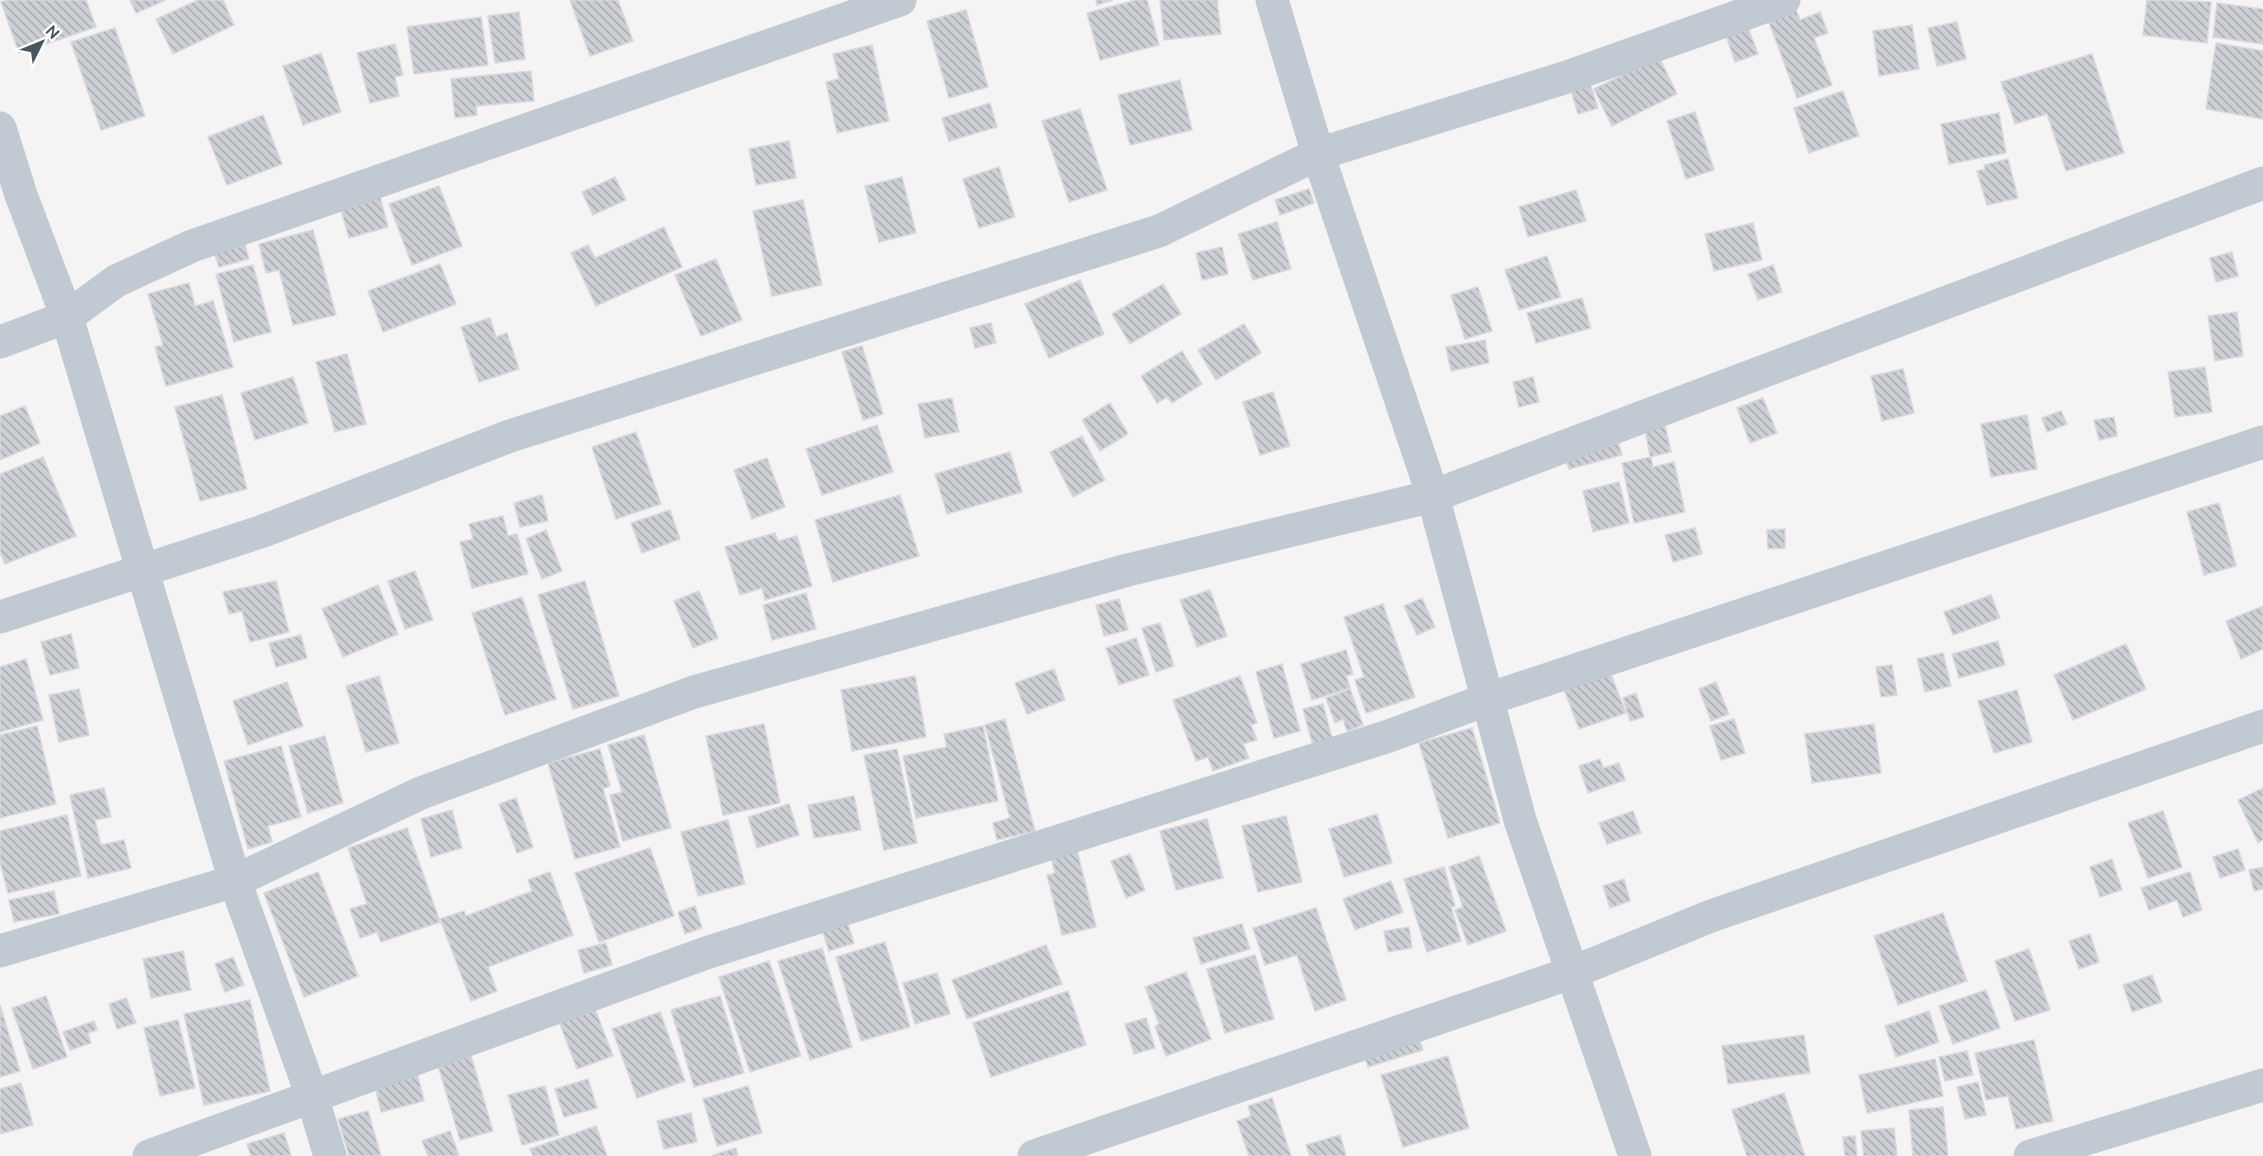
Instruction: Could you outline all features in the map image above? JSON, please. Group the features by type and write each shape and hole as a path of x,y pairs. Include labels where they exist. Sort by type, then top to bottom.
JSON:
{"street":[{"path":"0,342 67,317 116,281 192,246 900,0"},
{"path":"1272,0 1318,154 1433,496 1520,820 1635,1156"},
{"path":"0,617 263,531 510,436 1159,231 1318,154 1564,78 1784,0"},
{"path":"0,128 10,199 67,317 235,881 312,1096 330,1156"},
{"path":"0,951 235,881 421,794 694,692 1128,570 1433,496 2263,183"},
{"path":"148,1156 706,953 1389,736 1488,699 2263,442"},
{"path":"1034,1156 1571,973 1711,916 2263,726"},
{"path":"2030,1156 2263,1085"}],"building":[{"path":"8,0 86,0 96,27 19,53 1,2"},
{"path":"130,0 166,0 136,13"},
{"path":"198,0 223,0 234,25 173,54 156,19"},
{"path":"570,0 618,0 633,41 590,56"},
{"path":"1096,0 1113,0 1097,5"},
{"path":"1136,0 1147,0 1159,45 1100,60 1087,13"},
{"path":"1160,0 1217,0 1221,34 1164,40"},
{"path":"2147,0 2211,2 2207,43 2143,35"},
{"path":"2217,3 2263,9 2263,44 2213,37"},
{"path":"1795,7 1800,20 1820,12 1828,33 1814,38 1832,85 1797,98 1767,17"},
{"path":"966,10 988,87 949,98 927,21"},
{"path":"519,12 525,59 495,63 488,16"},
{"path":"481,17 488,65 414,74 407,27"},
{"path":"1957,22 1966,59 1937,66 1928,28"},
{"path":"1747,25 1758,54 1735,62 1725,33"},
{"path":"1912,25 1919,69 1879,76 1873,31"},
{"path":"115,28 145,116 101,130 71,42"},
{"path":"2216,43 2263,51 2263,119 2206,109"},
{"path":"395,44 403,75 395,77 399,96 370,103 357,53"},
{"path":"872,45 889,121 837,133 826,82 839,79 833,54"},
{"path":"321,53 341,112 303,125 283,66"},
{"path":"2092,54 2124,153 2066,171 2047,114 2015,124 2001,82"},
{"path":"1659,57 1677,94 1612,126 1594,89"},
{"path":"531,71 534,101 476,106 477,115 455,118 451,79"},
{"path":"1180,80 1192,130 1130,145 1118,95"},
{"path":"1590,84 1598,108 1578,114 1571,90"},
{"path":"1843,91 1859,136 1809,153 1794,108"},
{"path":"990,103 997,127 949,141 942,118"},
{"path":"1080,109 1107,190 1069,202 1042,121"},
{"path":"1695,112 1714,170 1686,179 1667,121"},
{"path":"1999,113 2006,153 1949,164 1941,124"},
{"path":"263,115 282,164 227,185 208,137"},
{"path":"789,141 796,178 756,185 749,149"},
{"path":"2008,159 2018,198 1987,205 1977,171 1985,169 1984,165"},
{"path":"999,167 1015,217 979,228 963,179"},
{"path":"615,177 626,200 593,215 582,192"},
{"path":"902,177 916,233 879,242 865,186"},
{"path":"439,186 462,246 412,265 389,204"},
{"path":"1309,189 1314,203 1280,215 1275,200"},
{"path":"1576,190 1586,221 1528,237 1519,207"},
{"path":"379,193 388,227 349,238 339,203"},
{"path":"803,200 822,285 772,296 753,211"},
{"path":"1277,222 1291,269 1253,280 1238,234"},
{"path":"1753,223 1762,260 1714,271 1705,234"},
{"path":"664,227 682,267 596,306 571,253 588,245 595,258"},
{"path":"313,230 336,315 293,325 279,270 266,273 259,244"},
{"path":"243,238 249,259 219,267 212,246"},
{"path":"1222,247 1228,274 1202,280 1196,253"},
{"path":"2232,252 2238,276 2216,282 2210,258"},
{"path":"1547,256 1561,297 1519,310 1505,270"},
{"path":"716,259 742,320 701,336 675,275"},
{"path":"440,264 456,304 383,332 368,291"},
{"path":"253,265 271,332 234,342 216,274"},
{"path":"1773,265 1782,292 1758,300 1748,274"},
{"path":"1080,280 1104,334 1049,358 1025,304"},
{"path":"189,283 195,306 213,301 233,367 166,386 155,347 163,345 148,294"},
{"path":"1163,284 1181,314 1130,344 1112,314"},
{"path":"1478,287 1492,331 1465,339 1451,295"},
{"path":"1582,298 1591,328 1536,343 1527,313"},
{"path":"2237,312 2243,356 2215,361 2208,316"},
{"path":"490,318 496,337 507,333 519,369 479,382 461,327"},
{"path":"991,323 996,343 975,348 970,328"},
{"path":"1244,324 1261,353 1216,380 1198,350"},
{"path":"1485,340 1489,363 1451,371 1446,347"},
{"path":"862,346 883,414 863,420 842,352"},
{"path":"1182,351 1202,384 1172,403 1167,397 1157,403 1141,376"},
{"path":"347,354 366,424 335,432 316,362"},
{"path":"2205,367 2212,412 2175,417 2168,372"},
{"path":"1903,369 1914,413 1882,421 1871,376"},
{"path":"293,377 308,423 255,440 241,393"},
{"path":"1533,377 1539,402 1519,407 1513,382"},
{"path":"1273,392 1290,446 1260,455 1243,402"},
{"path":"222,395 247,489 200,501 175,407"},
{"path":"952,398 959,432 925,438 918,404"},
{"path":"1763,398 1777,433 1750,443 1737,408"},
{"path":"1110,403 1128,434 1100,451 1082,420"},
{"path":"25,406 40,443 0,460 0,416"},
{"path":"2061,411 2067,424 2047,432 2042,418"},
{"path":"2027,415 2037,469 1991,477 1981,424"},
{"path":"2114,417 2117,436 2099,440 2094,420"},
{"path":"877,425 893,472 822,495 806,449"},
{"path":"1665,425 1671,452 1650,457 1645,429"},
{"path":"636,432 661,504 616,519 592,447"},
{"path":"1615,432 1622,455 1569,469 1565,457"},
{"path":"1082,436 1105,480 1073,497 1050,452"},
{"path":"1010,452 1022,492 947,514 935,474"},
{"path":"43,457 76,536 5,564 0,552 0,474"},
{"path":"1651,457 1653,467 1674,462 1685,512 1634,523 1622,463"},
{"path":"767,458 785,507 752,519 734,470"},
{"path":"1619,482 1629,523 1593,532 1583,491"},
{"path":"542,495 548,521 520,527 514,503"},
{"path":"900,495 919,556 833,582 815,520"},
{"path":"2219,503 2236,566 2204,575 2187,512"},
{"path":"670,510 680,539 642,553 631,523"},
{"path":"503,516 508,536 517,534 528,574 472,588 460,542 473,539 469,524"},
{"path":"1695,528 1702,554 1673,562 1665,535"},
{"path":"1785,529 1785,548 1768,549 1767,530"},
{"path":"546,530 562,571 542,579 526,539"},
{"path":"775,533 778,541 797,536 812,586 765,600 762,588 740,595 725,547"},
{"path":"415,571 433,620 405,629 388,581"},
{"path":"276,581 289,632 250,642 242,611 229,614 223,592"},
{"path":"585,581 619,696 573,709 538,595"},
{"path":"378,585 398,634 343,657 322,609"},
{"path":"1210,590 1227,636 1197,647 1180,600"},
{"path":"699,591 718,638 693,648 674,601"},
{"path":"806,593 816,629 772,640 763,605"},
{"path":"1991,595 2000,618 1953,635 1944,612"},
{"path":"522,597 556,699 505,715 472,613"},
{"path":"1422,598 1435,627 1417,635 1404,606"},
{"path":"1119,599 1128,630 1104,636 1096,605"},
{"path":"1383,604 1415,697 1366,713 1355,680 1364,677 1344,617"},
{"path":"2263,606 2263,649 2241,659 2226,621"},
{"path":"1160,623 1174,666 1156,672 1142,628"},
{"path":"71,634 79,668 50,675 41,642"},
{"path":"301,635 307,658 276,667 269,643"},
{"path":"1136,638 1149,675 1119,685 1106,648"},
{"path":"1998,641 2005,665 1959,678 1952,654"},
{"path":"2126,644 2146,689 2073,720 2054,675"},
{"path":"1346,650 1353,674 1346,676 1350,688 1312,700 1301,664"},
{"path":"1943,653 1951,686 1925,692 1917,659"},
{"path":"26,659 43,720 0,732 0,667"},
{"path":"1282,664 1300,731 1274,738 1256,672"},
{"path":"1892,665 1897,695 1881,697 1876,667"},
{"path":"1054,669 1065,700 1027,714 1015,683"},
{"path":"1610,672 1626,713 1579,729 1564,689"},
{"path":"379,676 399,743 366,752 346,686"},
{"path":"915,676 926,737 852,751 841,690"},
{"path":"1240,676 1257,723 1251,725 1257,740 1243,744 1249,758 1213,771 1208,757 1196,761 1173,700"},
{"path":"287,682 303,726 248,745 233,701"},
{"path":"1716,682 1729,714 1711,721 1699,689"},
{"path":"79,689 89,735 59,742 49,695"},
{"path":"1350,689 1363,725 1347,731 1343,719 1335,723 1326,698"},
{"path":"2017,690 2032,742 1994,753 1978,701"},
{"path":"1636,693 1644,717 1630,721 1623,698"},
{"path":"1323,704 1334,745 1314,750 1303,709"},
{"path":"1005,719 1035,831 997,840 993,823 1010,818 985,725"},
{"path":"1734,719 1745,753 1721,760 1710,726"},
{"path":"764,724 780,803 723,815 706,736"},
{"path":"1874,724 1881,773 1812,783 1805,734"},
{"path":"37,726 56,804 0,818 0,735"},
{"path":"983,726 998,801 916,818 903,756 947,747 944,734"},
{"path":"1472,728 1500,823 1448,838 1419,743"},
{"path":"644,735 671,828 623,841 610,795 622,792 608,745"},
{"path":"325,736 343,803 308,813 289,746"},
{"path":"281,746 301,817 268,826 272,842 248,849 224,761"},
{"path":"600,749 610,786 603,789 620,847 575,859 548,763"},
{"path":"897,749 917,843 884,850 864,755"},
{"path":"1600,759 1603,768 1619,763 1625,780 1588,793 1579,766"},
{"path":"104,788 111,817 95,820 101,845 124,840 131,868 88,878 70,795"},
{"path":"2263,788 2263,840 2258,843 2238,800"},
{"path":"854,796 861,830 814,838 808,805"},
{"path":"516,798 533,847 517,853 499,804"},
{"path":"789,804 799,835 757,848 748,817"},
{"path":"452,810 462,848 431,857 421,819"},
{"path":"1633,811 1641,833 1607,844 1599,823"},
{"path":"2163,811 2182,867 2148,878 2128,823"},
{"path":"1377,814 1392,863 1344,877 1329,829"},
{"path":"67,815 81,876 8,893 0,862 0,831"},
{"path":"1286,816 1302,882 1258,892 1242,826"},
{"path":"1207,819 1223,878 1176,890 1160,831"},
{"path":"728,820 745,884 698,896 681,832"},
{"path":"407,828 440,922 381,942 377,932 360,938 350,909 367,904 348,848"},
{"path":"650,848 674,916 599,942 575,873"},
{"path":"2238,849 2245,870 2220,878 2213,857"},
{"path":"1077,850 1096,927 1062,935 1047,875 1055,873 1051,857"},
{"path":"1130,854 1145,890 1126,898 1111,861"},
{"path":"1479,856 1506,931 1468,945 1455,910 1463,907 1449,867"},
{"path":"2112,859 2122,890 2100,897 2090,867"},
{"path":"1444,867 1455,906 1451,907 1461,941 1427,952 1404,879"},
{"path":"2263,867 2263,889 2254,891 2249,870"},
{"path":"318,872 358,976 304,997 264,893"},
{"path":"550,872 573,935 488,967 497,991 471,1001 440,919 464,911 466,916 532,891 528,880"},
{"path":"2190,872 2202,910 2183,917 2177,900 2149,910 2141,888"},
{"path":"1624,879 1630,901 1610,908 1603,886"},
{"path":"1391,881 1403,912 1355,930 1343,899"},
{"path":"54,891 59,914 14,922 9,900"},
{"path":"695,906 702,928 685,934 678,912"},
{"path":"1316,908 1346,1000 1315,1011 1297,955 1265,965 1253,928"},
{"path":"1943,913 1967,981 1898,1005 1874,936"},
{"path":"845,916 854,943 829,951 820,924"},
{"path":"1242,924 1250,949 1201,964 1193,938"},
{"path":"1409,927 1412,948 1388,952 1384,931"},
{"path":"2090,934 2099,962 2079,969 2069,941"},
{"path":"885,942 910,1027 861,1041 836,957"},
{"path":"606,943 612,965 584,973 578,950"},
{"path":"1046,945 1062,984 967,1019 952,980"},
{"path":"822,948 852,1047 810,1060 778,961"},
{"path":"2029,949 2050,1010 2015,1021 1995,961"},
{"path":"183,951 191,990 151,998 143,959"},
{"path":"1255,955 1274,1019 1225,1033 1207,969"},
{"path":"233,957 244,985 225,992 215,964"},
{"path":"769,961 801,1056 750,1072 719,977"},
{"path":"1186,972 1211,1039 1166,1056 1155,1026 1159,1024 1145,987"},
{"path":"937,973 950,1014 915,1024 903,983"},
{"path":"2152,975 2162,1002 2132,1012 2123,985"},
{"path":"1986,990 2000,1028 1953,1044 1939,1006"},
{"path":"1068,991 1086,1045 991,1077 973,1023"},
{"path":"46,996 67,1057 33,1069 12,1008"},
{"path":"720,996 744,1073 694,1087 671,1010"},
{"path":"126,998 136,1023 117,1029 109,1004"},
{"path":"250,1000 270,1091 204,1105 184,1014"},
{"path":"0,1005 20,1071 0,1077"},
{"path":"594,1006 613,1056 577,1069 558,1019"},
{"path":"1929,1011 1939,1042 1896,1057 1885,1026"},
{"path":"660,1012 685,1081 637,1098 612,1029"},
{"path":"1146,1018 1155,1048 1134,1054 1125,1024"},
{"path":"178,1020 195,1088 160,1096 144,1028"},
{"path":"94,1021 97,1030 88,1033 91,1043 70,1050 63,1032"},
{"path":"1417,1033 1423,1050 1368,1067 1362,1049"},
{"path":"1804,1035 1810,1073 1728,1084 1722,1046"},
{"path":"2034,1040 2053,1121 2016,1129 2008,1096 1986,1100 1975,1053"},
{"path":"1967,1051 1973,1075 1945,1081 1939,1057"},
{"path":"470,1052 493,1131 460,1140 437,1062"},
{"path":"1448,1056 1469,1128 1403,1147 1381,1075"},
{"path":"1935,1059 1943,1096 1867,1113 1859,1075"},
{"path":"417,1072 424,1101 381,1112 374,1082"},
{"path":"588,1079 597,1108 564,1117 555,1089"},
{"path":"1978,1082 1986,1115 1965,1119 1957,1087"},
{"path":"21,1083 33,1125 0,1134 0,1089"},
{"path":"545,1086 559,1135 522,1145 508,1095"},
{"path":"748,1086 762,1133 717,1146 703,1099"},
{"path":"1784,1093 1805,1156 1747,1156 1732,1110"},
{"path":"1272,1098 1291,1156 1249,1156 1237,1121 1251,1116 1248,1106"},
{"path":"1943,1107 1948,1156 1913,1156 1909,1110"},
{"path":"368,1111 381,1156 349,1156 338,1119"},
{"path":"691,1113 697,1142 664,1149 657,1121"},
{"path":"596,1126 607,1156 533,1156 530,1149"},
{"path":"1894,1128 1897,1156 1864,1156 1861,1131"},
{"path":"450,1131 459,1156 428,1156 422,1141"},
{"path":"284,1133 291,1156 251,1156 247,1144"},
{"path":"1340,1135 1346,1156 1310,1156 1306,1145"},
{"path":"1855,1136 1857,1156 1845,1156 1843,1137"},
{"path":"736,1148 738,1156 713,1156 713,1155"}]}
